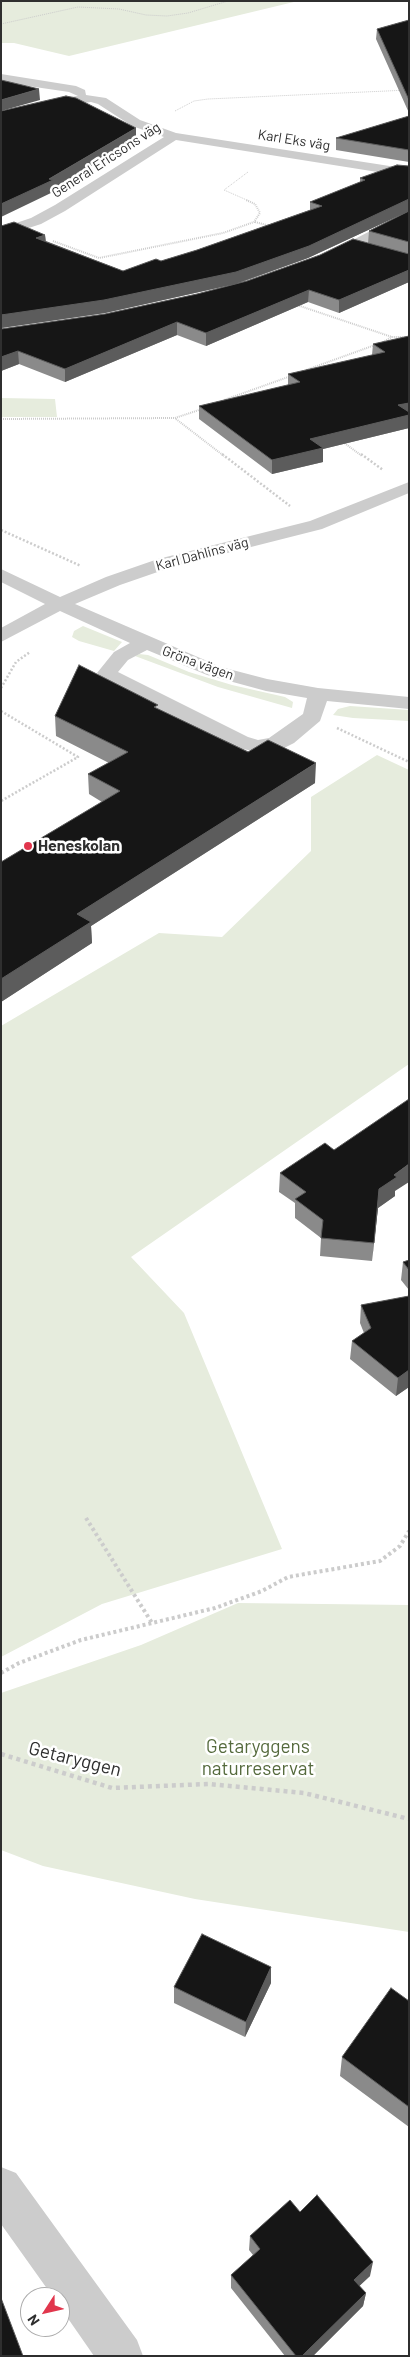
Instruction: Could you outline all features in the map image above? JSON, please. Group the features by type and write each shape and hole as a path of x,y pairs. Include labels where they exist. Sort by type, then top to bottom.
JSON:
{"street":[{"name":"General Ericsons väg","path":"1,78 72,89 102,101 136,122 174,136"},
{"path":"1,116 52,103 91,98"},
{"name":"General Ericsons väg","path":"1,233 36,221 60,208 174,136"},
{"name":"Karl Eks väg","path":"174,136 409,173"},
{"path":"314,263 409,215"},
{"path":"352,245 368,250"},
{"name":"Karl Dahlins väg","path":"1,636 59,604 113,581 165,563 316,525 408,487"},
{"name":"Gröna vägen","path":"1,575 59,604 214,671 266,685 318,694 409,702"},
{"path":"144,642 121,656 107,673 116,680 241,742 258,746 274,744 299,730 313,717 318,694"},
{"path":"1,2188 121,2356"}],"path":[{"path":"1,24 78,7 119,9 146,15 167,16 188,13 228,1"},
{"path":"169,116 182,106 208,99 409,90"},
{"path":"224,190 255,204 260,213 254,222"},
{"path":"56,242 99,258 223,233 254,222 273,226"},
{"path":"79,255 86,253"},
{"path":"303,300 294,304 392,337 409,337"},
{"path":"300,372 392,337"},
{"path":"348,355 356,360"},
{"path":"219,402 291,376"},
{"path":"263,386 271,392"},
{"path":"1,419 175,418 210,405"},
{"path":"175,418 316,525"},
{"path":"336,437 408,487"},
{"path":"1,530 113,581"},
{"path":"1,688 16,662 36,647"},
{"path":"1,711 78,757 1,801"},
{"path":"313,717 409,762"},
{"path":"86,1518 152,1623"},
{"path":"1,1673 19,1663 81,1640 215,1608 262,1592 288,1578 380,1561 400,1546 409,1531"},
{"name":"Getaryggen","path":"1,1754 112,1788 208,1784 304,1793 409,1819"}],"green space":[{"path":"1,1 298,1 69,56 14,43 1,43"},
{"path":"1,398 55,399 57,417 1,417"},
{"path":"83,626 122,642 114,651 79,641 72,637 74,631"},
{"path":"139,654 148,655 189,672 232,685 285,697 293,702 292,708 218,687 135,656"},
{"path":"350,706 409,710 409,721 333,715 338,709"},
{"path":"377,755 409,770 409,1064 131,1257 184,1313 282,1549 102,1604 1,1657 1,1026 159,933 222,937 311,851 311,797"},
{"name":"Getaryggens naturreservat","path":"238,1603 409,1605 409,1932 195,1899 43,1866 1,1850 1,1693 141,1645"}],"building":[{"path":"409,20 409,100 377,29"},
{"path":"1,80 39,89 1,100"},
{"path":"66,96 76,98 136,128 49,179 53,180 1,204 1,111"},
{"path":"409,116 409,150 336,138"},
{"path":"397,165 409,166 409,199 309,246 236,272 104,300 1,315 1,226 14,222 45,235 36,238 123,271 156,259 161,261 197,250 322,206 310,202 365,180 360,178"},
{"path":"409,211 409,242 369,231"},
{"path":"353,239 409,254 409,270 339,300 309,290 206,333 177,322 65,369 18,351 1,357 1,329 105,314 197,294 247,281 320,255"},
{"path":"409,336 409,403 398,405 409,412 409,415 310,439 323,448 272,460 199,406 300,382 288,374 385,352 373,344"},
{"path":"79,665 158,705 154,707 248,752 268,740 316,763 77,914 91,922 1,979 1,862 120,791 88,774 128,752 55,716"},
{"path":"409,1099 409,1164 394,1175 397,1177 379,1189 374,1243 321,1238 323,1220 295,1199 306,1192 280,1173 325,1143 334,1150"},
{"path":"409,1260 409,1270 403,1262"},
{"path":"409,1296 409,1370 398,1378 352,1341 371,1328 361,1305"},
{"path":"202,1934 271,1967 246,2022 174,1987"},
{"path":"391,1988 409,2001 409,2107 342,2057"},
{"path":"317,2195 373,2262 354,2280 366,2293 302,2356 296,2356 231,2275 260,2249 250,2236 290,2200 300,2212"},
{"path":"1,2298 23,2356 1,2356"}],"place":[{"name":"Heneskolan","path":"28,846"}]}
